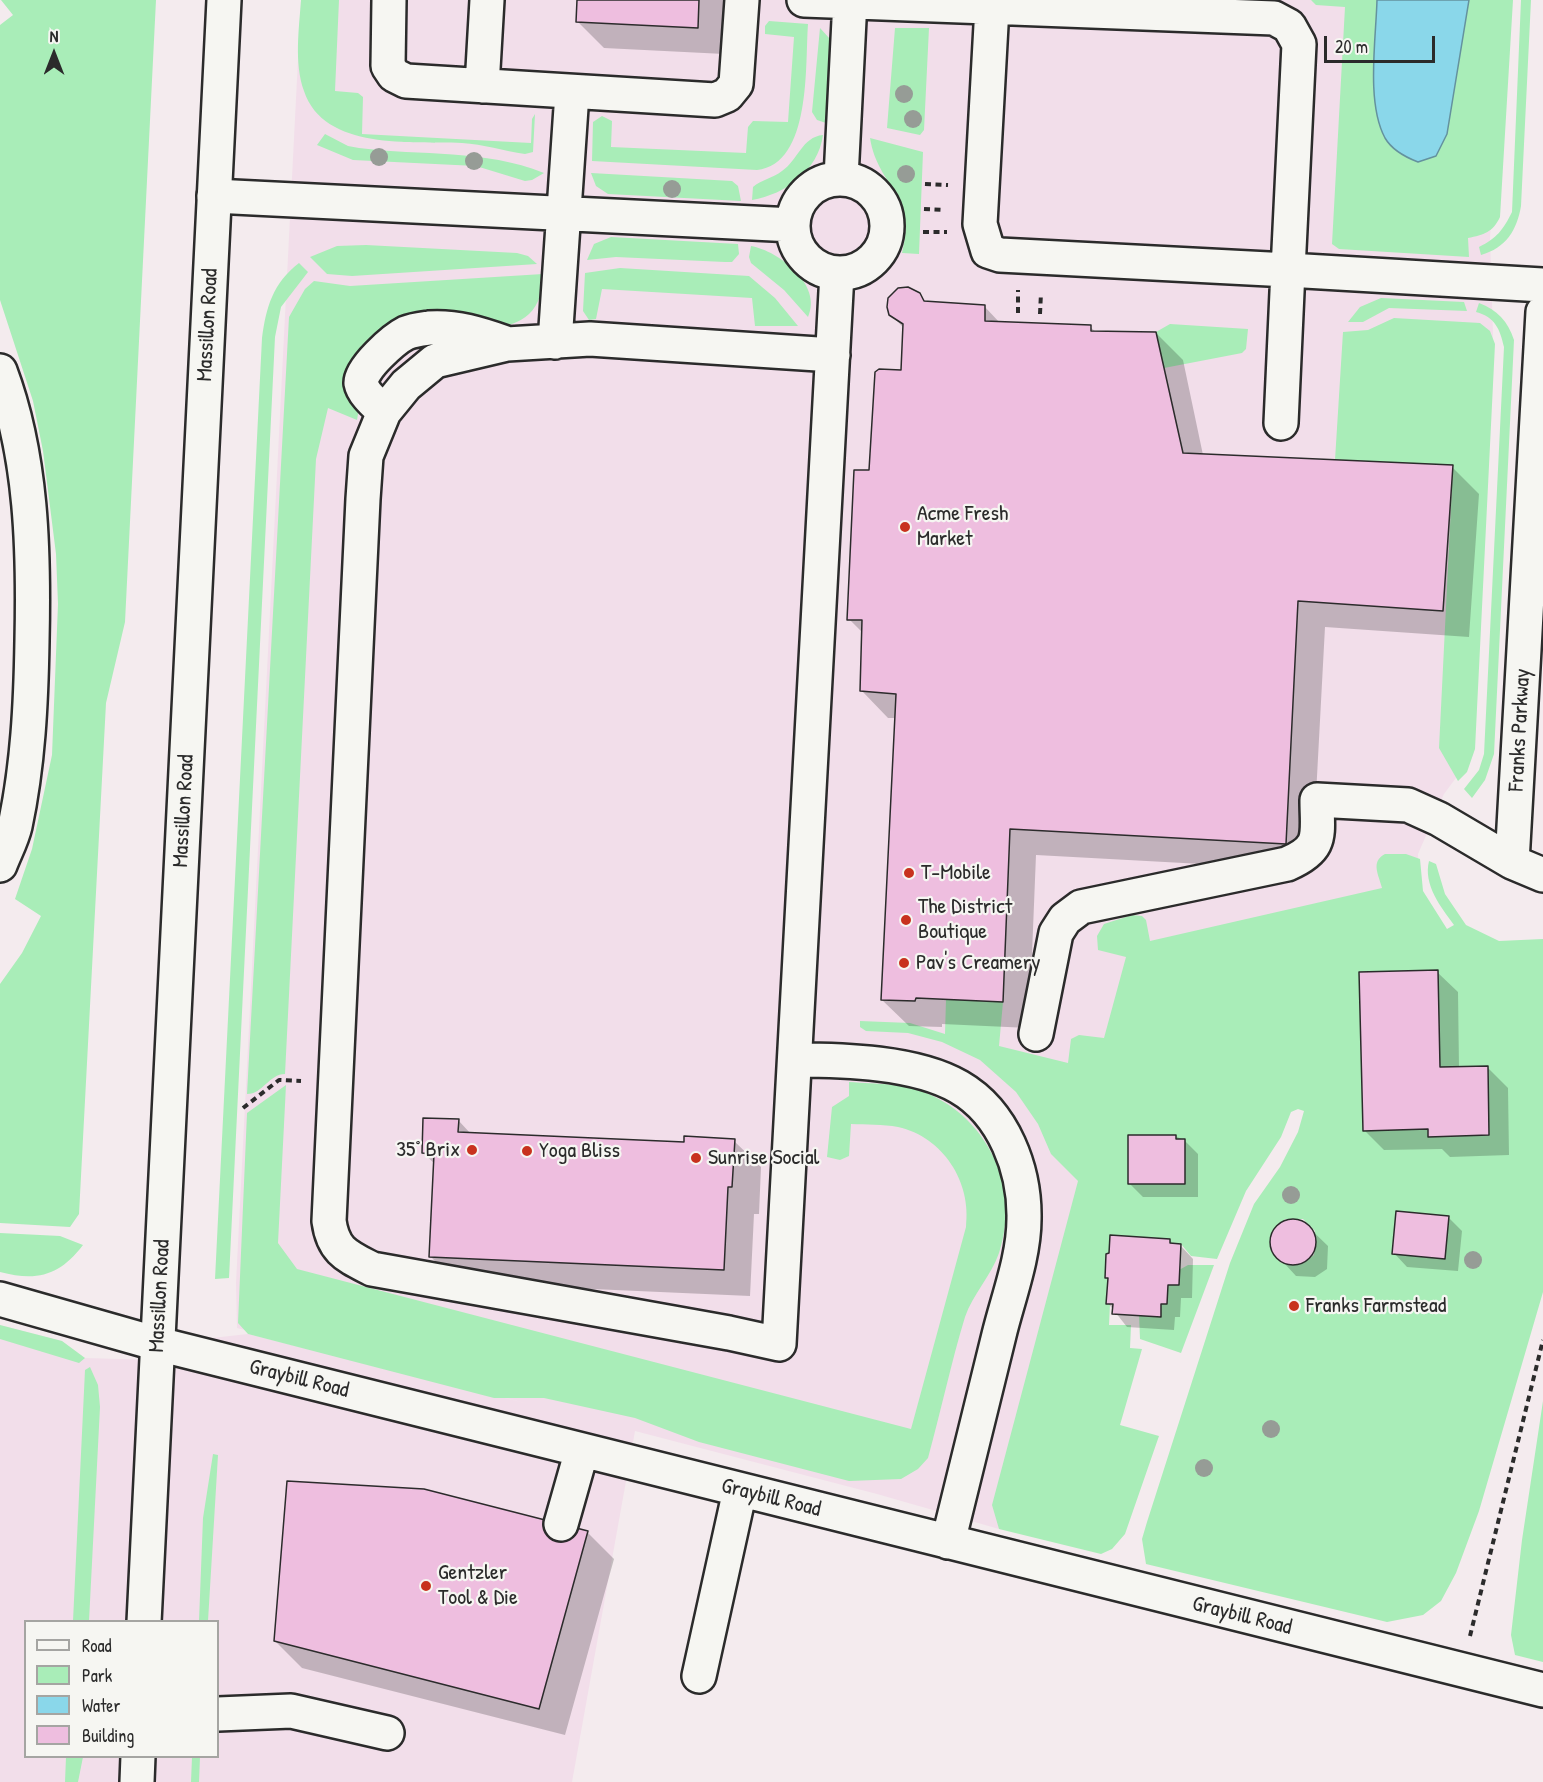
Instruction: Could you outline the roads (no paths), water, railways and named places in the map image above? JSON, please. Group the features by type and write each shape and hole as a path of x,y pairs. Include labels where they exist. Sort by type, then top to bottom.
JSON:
{"main road":[{"name":"Massillon Road","path":"144,1620 224,0"},
{"path":"389,0 386,51 388,66 394,75 406,81 715,100 727,95 736,84 742,0"},
{"path":"482,86 487,0"},
{"path":"804,0 1274,18 1289,26 1299,44 1281,423"},
{"path":"841,178 850,1"},
{"path":"993,7 980,224 988,250 1000,255 1543,285"},
{"path":"555,342 572,93"},
{"path":"841,178 856,181 880,200 886,214 887,230 883,244 875,258 856,270 837,273 818,268 805,258 796,246 793,225 794,214 800,200 811,188 825,181 841,178"},
{"path":"214,196 793,225"},
{"path":"833,355 590,339 507,344 435,361 406,385 384,412 366,456 363,499 330,1209 331,1238 345,1254 380,1271 729,1333 779,1344 795,1059 833,355 837,273"},
{"name":"Franks Parkway","path":"1512,862 1543,312"},
{"path":"0,370 8,393 28,487 33,596 31,718 15,829 0,865"},
{"path":"1036,1034 1056,933 1065,919 1081,907 1287,864 1305,856 1317,842 1317,800 1408,805 1439,819 1512,862 1543,875"},
{"path":"795,1059 867,1064 921,1071 960,1087 989,1113 1011,1147 1023,1183 1024,1222 1016,1269 948,1542"},
{"name":"Graybill Road","path":"0,1299 158,1344 1543,1690"},
{"path":"561,1524 582,1450"},
{"path":"699,1676 740,1490"},
{"path":"219,1714 291,1711 387,1732"},
{"path":"136,1782 138,1758"}],"water":[{"path":"1377,0 1469,0 1447,134 1436,156 1418,162 1395,150 1385,138 1379,124 1374,89"}],"place":[{"name":"Acme Fresh Market","path":"905,527"},
{"name":"T-Mobile","path":"909,873"},
{"name":"The District Boutique","path":"906,920"},
{"name":"Pav's Creamery","path":"904,963"},
{"name":"35° Brix","path":"472,1150"},
{"name":"Yoga Bliss","path":"527,1151"},
{"name":"Sunrise Social","path":"696,1158"},
{"name":"Franks Farmstead","path":"1294,1306"},
{"name":"Gentzler Tool & Die","path":"426,1586"}]}
